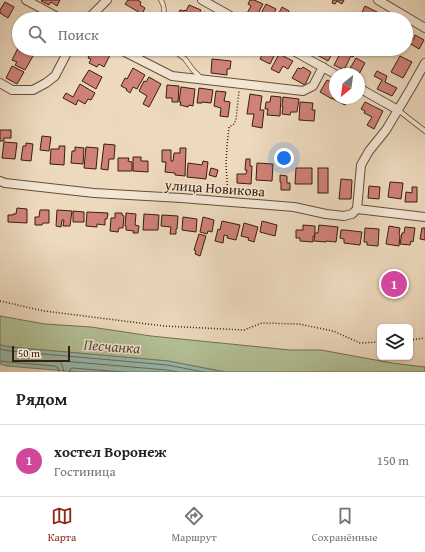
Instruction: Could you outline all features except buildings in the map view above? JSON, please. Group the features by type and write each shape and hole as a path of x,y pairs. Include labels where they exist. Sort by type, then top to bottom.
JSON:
{"street":[{"path":"26,0 48,12"},
{"path":"95,12 107,0"},
{"path":"202,0 223,12"},
{"path":"378,0 398,12"},
{"path":"413,21 425,28"},
{"path":"0,83 12,90 33,90 55,76 65,56"},
{"path":"133,56 172,76 303,90 313,86 323,68"},
{"path":"302,56 329,71"},
{"path":"357,209 361,165 369,151 386,130 425,63"},
{"path":"365,91 398,110"},
{"name":"улица Новикова","path":"0,181 5,183 94,194 181,198 294,207 326,214 344,216 352,214 357,209 425,217"}],"lane":[{"path":"161,0 164,4 165,12"},
{"path":"181,56 203,79"},
{"path":"398,110 425,131"}],"path":[{"path":"229,202 226,165 227,145 229,127 234,124 236,120 240,84"},
{"path":"0,301 44,311 164,326 244,330 262,323 299,324 333,331 360,343 377,342"},
{"path":"413,340 425,338"}],"green space":[{"path":"0,316 45,324 91,327 151,336 290,350 321,350 392,363 425,367 425,372 226,372 168,361 8,347 0,345"}],"water":[{"path":"0,345 168,361 224,372 78,372 7,366 0,364"}],"place":[{"name":"хостел Воронеж","path":"394,284"}],"water label":[{"name":"Песчанка","path":"112,346"}]}
